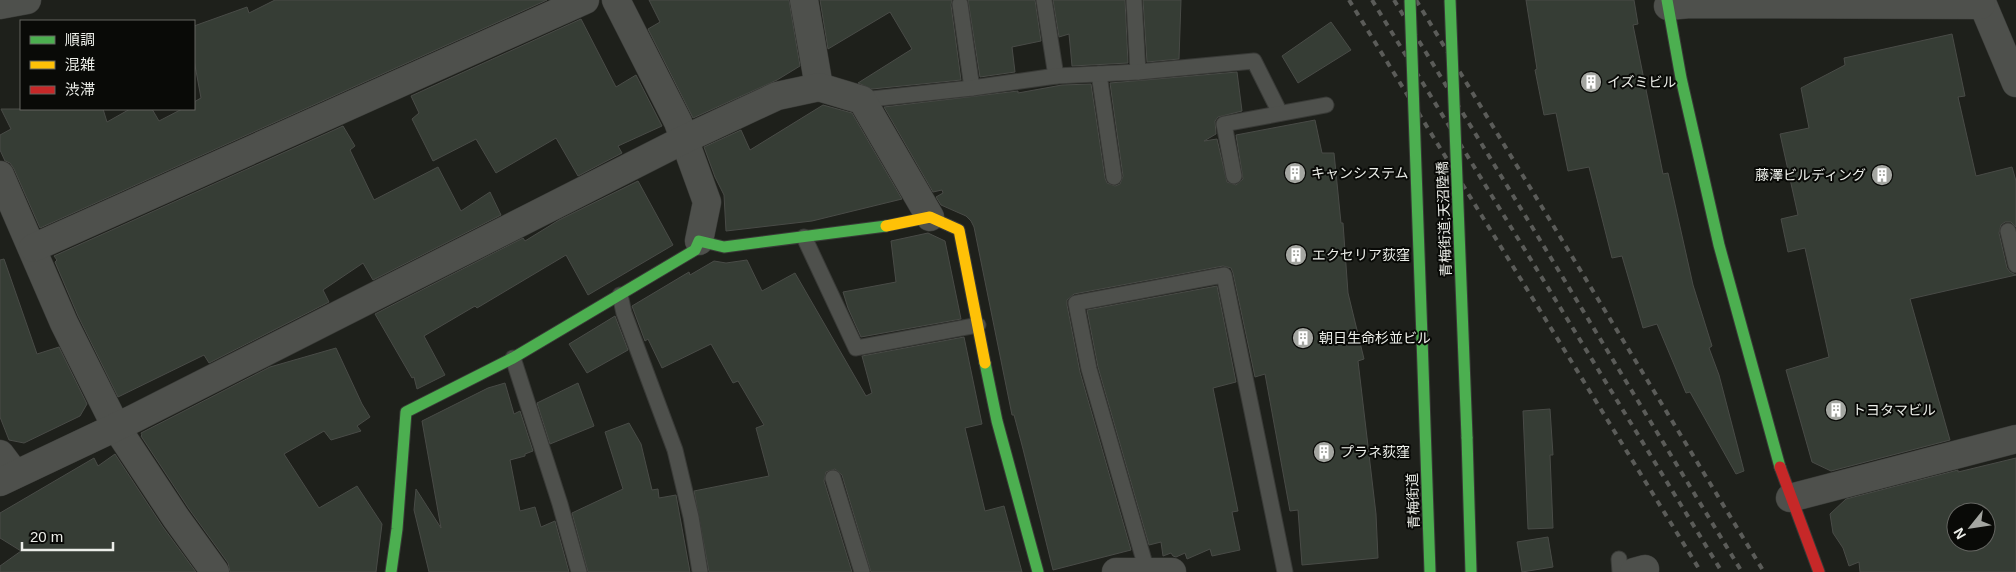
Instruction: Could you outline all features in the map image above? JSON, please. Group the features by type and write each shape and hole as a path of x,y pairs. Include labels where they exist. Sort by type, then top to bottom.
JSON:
{"street":[{"path":"0,5 27,0"},
{"path":"33,248 585,0"},
{"path":"391,572 406,412 512,358 620,295 695,250 699,241 708,202 683,140 678,122 616,0"},
{"path":"804,0 819,87"},
{"name":"青梅街道;天沼陸橋","path":"1410,0 1422,338"},
{"name":"青梅街道;天沼陸橋","path":"1450,0 1471,572"},
{"path":"1819,572 1790,498 1719,245 1681,78 1668,3 1981,3 2015,79"},
{"path":"5,470 116,427 683,140 778,96 819,87 862,100 930,217 958,230 997,421 1038,572"},
{"path":"0,175 64,323 116,427 176,518 215,572"},
{"path":"699,241 724,247 871,229 930,217"},
{"name":"青梅街道","path":"1422,338 1430,572"},
{"path":"1790,498 2016,439"},
{"path":"1116,572 1160,572"}],"lane":[{"path":"1044,0 1056,76"},
{"path":"1134,0 1138,72"},
{"path":"960,4 972,88"},
{"path":"862,100 972,88 1056,76 1138,72 1254,61 1280,113"},
{"path":"1099,74 1114,176"},
{"path":"1234,176 1224,124 1326,106"},
{"path":"2008,231 2016,265"},
{"path":"804,237 856,348 978,325"},
{"path":"1160,572 1089,369 1076,303 1224,275 1285,572"},
{"path":"620,295 627,322 675,450 691,517 700,572"},
{"path":"512,358 560,504 579,572"},
{"path":"833,478 862,572"}],"building":[{"path":"275,0 547,0 40,228 14,169 10,163 5,161 0,150 0,135 11,129 1,109 103,110 107,122 128,110 153,110 159,121 180,110 195,110 195,101 201,98 195,65 195,26 247,7 249,13"},
{"path":"649,0 789,0 800,66 777,80 693,118 648,29 660,22"},
{"path":"820,0 952,0 951,5 961,80 872,89 858,83 912,49 890,12 828,49"},
{"path":"968,0 1035,0 1041,41 1012,47 1015,72 980,77"},
{"path":"1053,0 1125,0 1128,63 1072,66 1069,34 1059,37"},
{"path":"1143,0 1181,0 1179,59 1147,62"},
{"path":"1526,0 1634,0 1638,24 1633,25 1663,174 1668,173 1693,285 1712,346 1709,348 1719,375 1744,471 1736,474 1690,392 1686,393 1657,324 1643,328 1622,256 1612,258 1589,167 1568,171 1556,113 1544,115 1535,70 1537,69"},
{"path":"581,19 616,87 636,75 662,126 618,146 622,153 578,176 556,138 496,173 476,139 433,161 412,119 419,113 411,96"},
{"path":"1331,22 1351,50 1298,83 1282,56"},
{"name":"藤澤ビルディング","path":"1952,34 1965,96 1958,97 1976,176 2012,167 2016,181 2016,227 2011,222 2005,222 2001,225 1999,233 2007,268 2016,275 1910,299 1950,440 1831,471 1812,462 1786,370 1829,357 1805,248 1788,252 1781,219 1798,215 1780,134 1809,128 1801,88 1845,65 1844,58"},
{"path":"1237,72 1242,111 1218,117 1215,121 1216,134 1204,141 1217,139 1227,182 1236,185 1243,179 1236,135 1315,120 1322,153 1334,153 1341,223 1343,223 1348,293 1364,359 1358,361 1376,514 1378,558 1302,565 1298,510 1290,511 1265,374 1255,377 1233,273 1231,268 1223,266 1074,294 1067,300 1080,372 1131,550 1053,570 1023,449 1014,415 1012,415 974,227 966,216 941,205 936,197 943,193 942,190 933,192 884,107 1018,91 1018,93 1062,85 1091,84 1105,178 1107,183 1115,186 1120,184 1123,176 1110,83"},
{"path":"823,105 852,113 902,199 812,221 726,231 724,195 704,147 741,130 750,150"},
{"path":"343,126 355,146 350,150 374,200 438,167 461,211 490,192 501,215 373,280 363,263 323,290 329,302 209,363 204,355 118,397 78,316 54,256"},
{"path":"638,181 673,245 588,295 566,255 477,308 475,306 424,336 445,375 417,389 414,377 412,378 375,314 523,238 525,241 559,220"},
{"path":"928,233 945,241 961,319 861,337 843,292 896,282 891,241"},
{"path":"4,259 37,354 59,347 87,404 80,416 24,443 9,440 0,417 0,260"},
{"path":"747,260 762,291 795,273 866,396 872,393 862,356 964,337 982,424 965,428 985,511 1004,506 1022,572 871,572 842,475 835,469 826,472 824,481 852,572 709,572 694,491 769,476 756,428 764,425 738,381 733,383 711,344 662,368 648,339 645,341 632,306 689,272 690,275 714,261 726,263"},
{"path":"1217,286 1236,382 1213,388 1238,511 1232,512 1240,550 1212,556 1210,549 1187,559 1185,553 1176,557 1171,553 1163,556 1161,542 1149,545 1098,367 1087,310"},
{"path":"615,316 628,350 587,373 569,344"},
{"path":"336,348 370,417 357,426 361,431 331,440 324,431 284,454 319,508 357,486 382,524 376,572 230,572 228,563 189,509 141,436 141,433 270,367"},
{"path":"505,383 514,414 520,411 533,451 525,454 525,456 510,460 520,511 535,507 541,527 555,521 569,572 429,572 414,510 416,489 441,528 422,421 488,388"},
{"path":"578,383 594,426 550,444 537,403"},
{"path":"1550,409 1553,455 1550,455 1553,528 1528,529 1523,411"},
{"path":"629,423 641,444 652,490 658,489 659,498 676,495 690,572 588,572 572,513 623,489 605,432"},
{"path":"115,454 163,527 196,572 0,572 0,566 21,551 0,538 0,513 94,458 98,466"},
{"path":"2016,458 2016,572 1860,572 1859,562 1849,566 1843,548 1833,533 1830,514 1846,499 1958,470 1958,472"},
{"path":"1548,537 1553,567 1522,572 1517,542"}],"railway":[{"path":"1349,0 1701,572"},
{"path":"1372,0 1722,572"},
{"path":"1394,0 1742,572"},
{"path":"1416,0 1764,572"}],"traffic: fast":[{"path":"1410,0 1422,338"},
{"path":"1450,0 1467,437"},
{"path":"1667,0 1681,78 1719,245 1780,467"},
{"path":"391,572 397,529 406,412 513,358 695,250 699,241 724,247 886,226"},
{"path":"1422,338 1430,572"},
{"path":"985,363 997,421 1038,572"},
{"path":"1467,437 1471,572"}],"traffic: slow":[{"path":"886,226 930,217 959,230 985,363"}],"traffic: jam":[{"path":"1780,467 1819,572"}],"place":[{"name":"イズミビル","path":"1591,82"},
{"name":"キャンシステム","path":"1295,173"},
{"name":"藤澤ビルディング","path":"1882,175"},
{"name":"エクセリア荻窪","path":"1296,255"},
{"name":"朝日生命杉並ビル","path":"1303,338"},
{"name":"トヨタマビル","path":"1836,410"},
{"name":"プラネ荻窪","path":"1324,452"}]}
